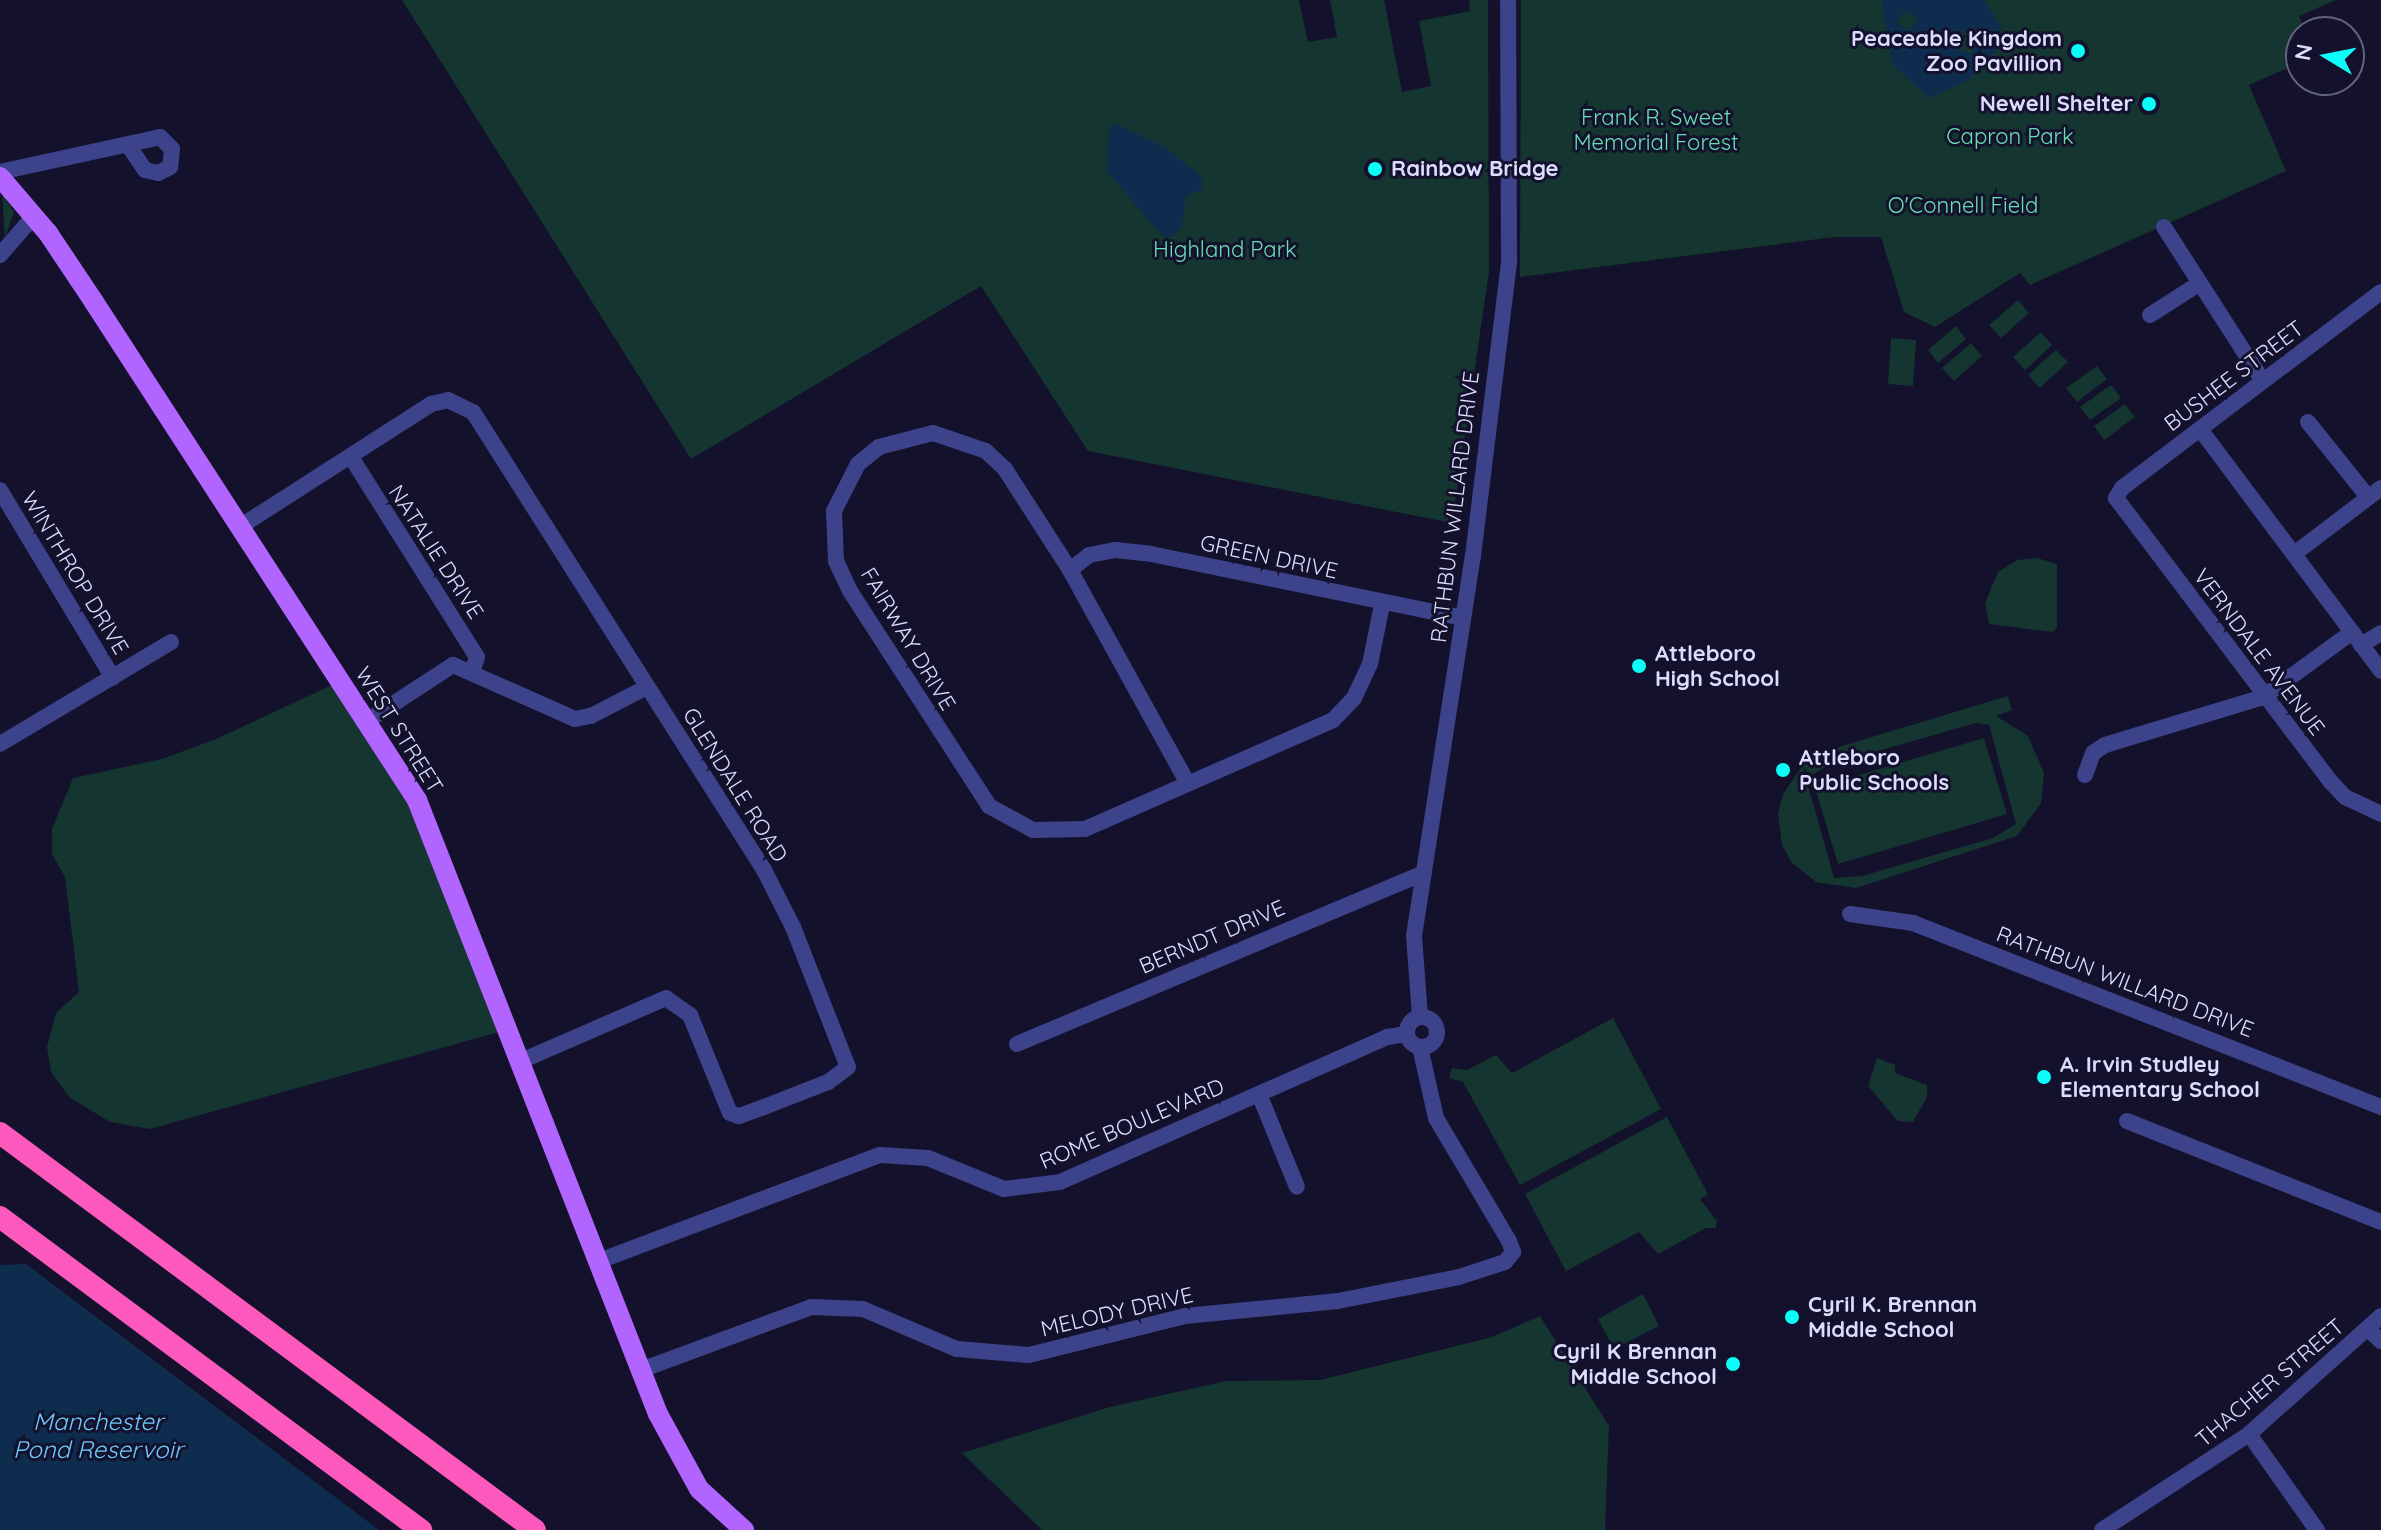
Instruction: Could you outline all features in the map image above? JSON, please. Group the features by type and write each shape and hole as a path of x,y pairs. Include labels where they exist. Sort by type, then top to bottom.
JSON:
{"highway":[{"path":"0,1133 535,1530"},
{"path":"0,1217 421,1530"}],"main road":[{"name":"WEST STREET","path":"0,174 34,216 241,526 417,800 677,1455 699,1489 744,1530"}],"street":[{"name":"RATHBUN WILLARD DRIVE","path":"1420,1047 1432,1043 1436,1028 1420,1017 1414,936 1463,618 1509,261 1508,0"},
{"path":"0,174 130,148"},
{"path":"0,255 34,216"},
{"path":"2164,227 2263,381"},
{"path":"2150,315 2200,283"},
{"name":"BUSHEE STREET","path":"2116,498 2122,488 2381,292"},
{"name":"GLENDALE ROAD","path":"241,526 431,404 448,400 473,412 764,870 793,927 848,1067 828,1082 764,1107 739,1116 730,1113 690,1015 666,998 521,1061"},
{"path":"2294,554 2375,493 2308,422"},
{"path":"2200,429 2381,671"},
{"name":"FAIRWAY DRIVE","path":"1187,782 1070,570 1005,469 986,451 957,438 933,433 879,447 858,464 834,511 836,561 850,591 989,806 1033,830 1085,829 1333,720 1354,698 1370,664 1382,605"},
{"name":"NATALIE DRIVE","path":"351,457 477,657 472,672"},
{"name":"WINTHROP DRIVE","path":"0,491 113,678"},
{"name":"VERNDALE AVENUE","path":"2116,498 2263,697 2345,797 2381,814"},
{"name":"GREEN DRIVE","path":"1070,570 1089,555 1115,550 1382,605 1463,618"},
{"path":"2085,775 2093,753 2105,745 2263,697 2356,639 2381,633"},
{"path":"0,744 171,642"},
{"path":"367,721 453,665 575,719 591,716 647,687"},
{"name":"BERNDT DRIVE","path":"1017,1044 1424,873"},
{"name":"RATHBUN WILLARD DRIVE","path":"1850,914 1913,923 2381,1107"},
{"path":"1420,1017 1411,1022 1407,1034 1420,1047"},
{"name":"ROME BOULEVARD","path":"599,1261 880,1155 928,1158 1004,1189 1060,1182 1387,1037 1407,1034"},
{"name":"MELODY DRIVE","path":"641,1370 811,1307 863,1309 957,1349 1029,1355 1185,1316 1285,1309 1404,1289 1505,1262 1512,1249 1436,1118 1420,1047"},
{"path":"1259,1094 1297,1187"},
{"path":"2127,1121 2381,1222"},
{"name":"THACHER STREET","path":"2102,1530 2249,1434 2381,1316"},
{"path":"2368,1329 2381,1341"},
{"path":"2249,1434 2317,1530"}],"green space":[{"name":"Highland Park","path":"402,0 1299,0 1308,42 1337,37 1330,0 1384,0 1402,92 1431,86 1419,21 1470,11 1469,0 1488,0 1489,272 1452,523 1088,451 981,286 691,459"},
{"path":"1521,0 2336,0 2299,16 2285,16 2285,69 2249,85 2286,171 2030,285 2020,273 1935,327 1904,312 1881,237 1834,237 1520,277"},
{"path":"2,193 14,212 5,238"},
{"path":"2018,300 2029,313 2001,338 1989,325"},
{"path":"1956,326 1966,339 1938,363 1928,350"},
{"path":"2041,332 2052,345 2025,370 2013,357"},
{"path":"1891,338 1916,340 1913,386 1888,384"},
{"path":"1971,343 1982,356 1954,381 1942,368"},
{"path":"2056,350 2068,362 2040,388 2028,375"},
{"path":"2097,366 2107,379 2077,402 2066,388"},
{"path":"2111,385 2121,398 2090,420 2080,407"},
{"path":"2125,404 2135,417 2104,440 2094,426"},
{"path":"2037,558 2057,564 2057,627 2053,632 1989,624 1985,603 1998,572 2017,560"},
{"path":"332,685 405,792 499,1032 150,1129 110,1122 69,1097 51,1072 47,1047 56,1013 79,992 65,877 52,854 52,829 73,778 162,759 216,739"},
{"path":"2008,696 2012,710 1996,716 2028,736 2044,773 2041,803 2017,836 1856,888 1816,882 1792,863 1782,845 1778,814 1783,794 1801,768 1799,759","holes":["1976,723 1989,725 2016,824 1993,838 1862,876 1834,878 1806,778 1829,765"]},
{"path":"1984,738 2007,814 1838,864 1815,788"},
{"path":"1613,1018 1661,1109 1520,1185 1463,1082 1449,1078 1452,1068 1467,1070 1496,1055 1512,1073"},
{"path":"1877,1058 1895,1065 1895,1073 1927,1085 1927,1097 1913,1122 1898,1121 1868,1086"},
{"path":"1667,1117 1708,1194 1700,1199 1717,1221 1716,1228 1706,1228 1658,1254 1639,1232 1566,1271 1525,1194"},
{"path":"1643,1294 1659,1326 1614,1349 1598,1319"},
{"path":"1540,1316 1609,1426 1605,1530 1042,1530 962,1453 1110,1407 1226,1381 1320,1380 1492,1337"}],"water":[{"path":"1881,0 1984,0 2001,26 1995,51 1968,81 1929,98 1893,65","holes":["1904,11 1917,18 1910,32 1897,23","1961,30 1978,36 1971,54 1955,48"]},
{"path":"1115,123 1166,148 1203,178 1201,190 1186,196 1182,226 1175,235 1165,237 1156,229 1107,171 1109,130"},
{"name":"Manchester Pond Reservoir","path":"26,1264 379,1530 0,1530 0,1265"}],"place":[{"name":"Peaceable Kingdom Zoo Pavillion","path":"2078,51"},
{"name":"Newell Shelter","path":"2149,104"},
{"name":"Rainbow Bridge","path":"1375,169"},
{"name":"Attleboro High School","path":"1639,666"},
{"name":"Attleboro Public Schools","path":"1783,770"},
{"name":"A. Irvin Studley Elementary School","path":"2044,1077"},
{"name":"Cyril K. Brennan Middle School","path":"1792,1317"},
{"name":"Cyril K Brennan Middle School","path":"1733,1364"}],"park label":[{"name":"Frank R. Sweet Memorial Forest","path":"1656,130"},
{"name":"Capron Park","path":"2010,137"},
{"name":"O'Connell Field","path":"1963,206"}]}
